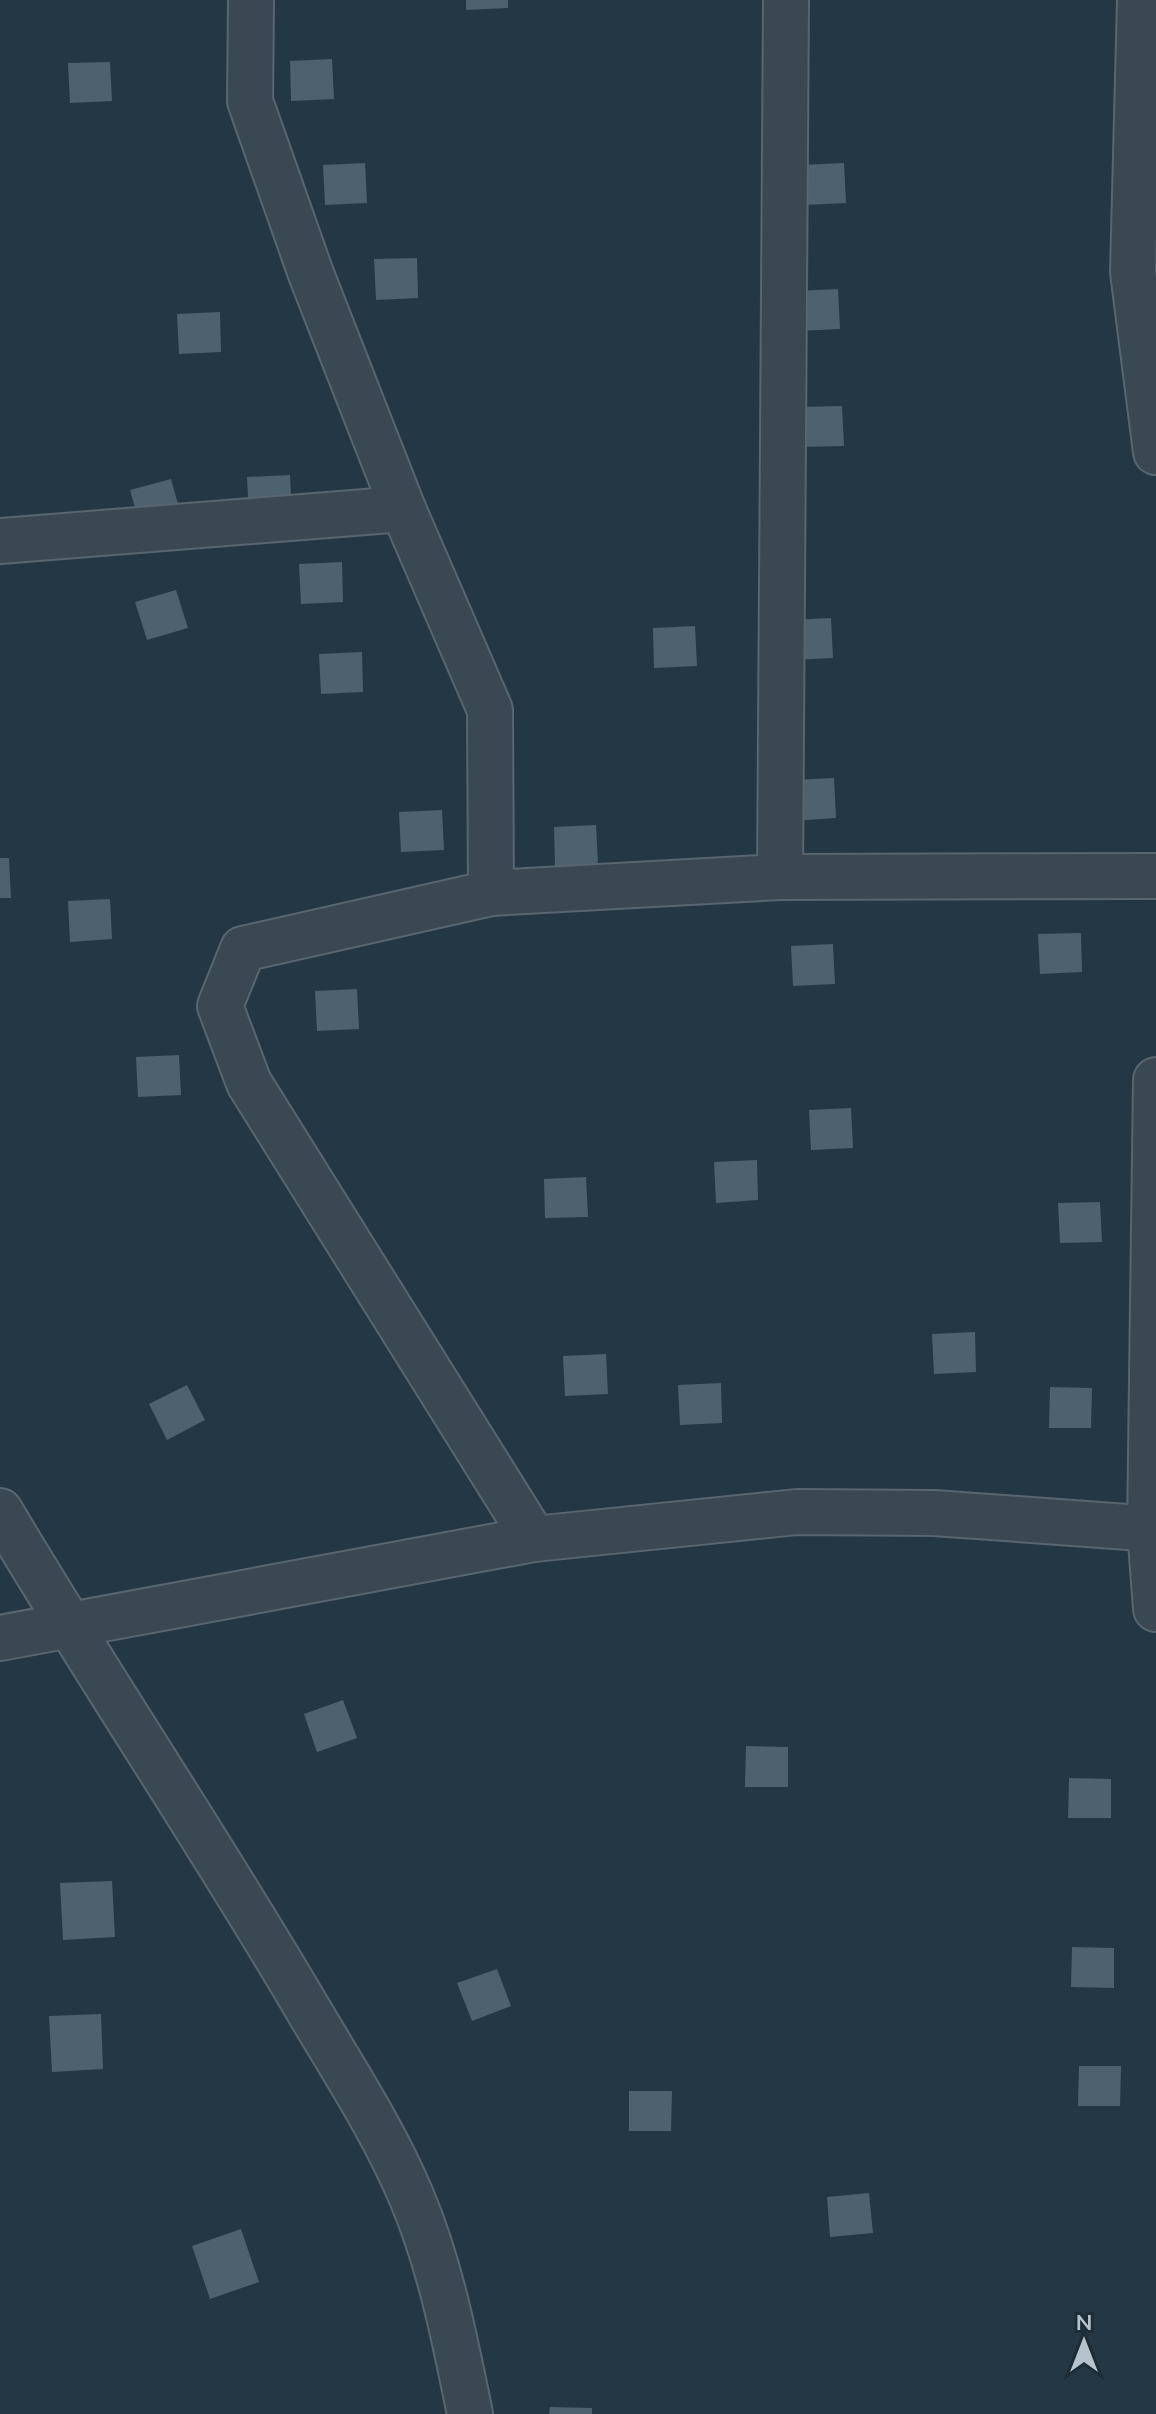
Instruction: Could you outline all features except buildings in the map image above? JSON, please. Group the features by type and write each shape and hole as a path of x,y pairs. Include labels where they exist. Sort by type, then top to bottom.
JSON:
{"street":[{"path":"251,0 250,101 311,274 403,509 490,710 491,893"},
{"path":"780,877 786,0"},
{"path":"1140,0 1133,272 1156,452"},
{"path":"0,541 403,509"},
{"path":"534,1539 249,1083 220,1006 243,949 491,893 780,877 1156,876"},
{"path":"1156,1080 1153,1529 1156,1609"},
{"path":"0,1511 273,1949 370,2116 411,2196 438,2267 470,2414"},
{"path":"0,1638 534,1539 797,1512 934,1513 1153,1529"}]}
